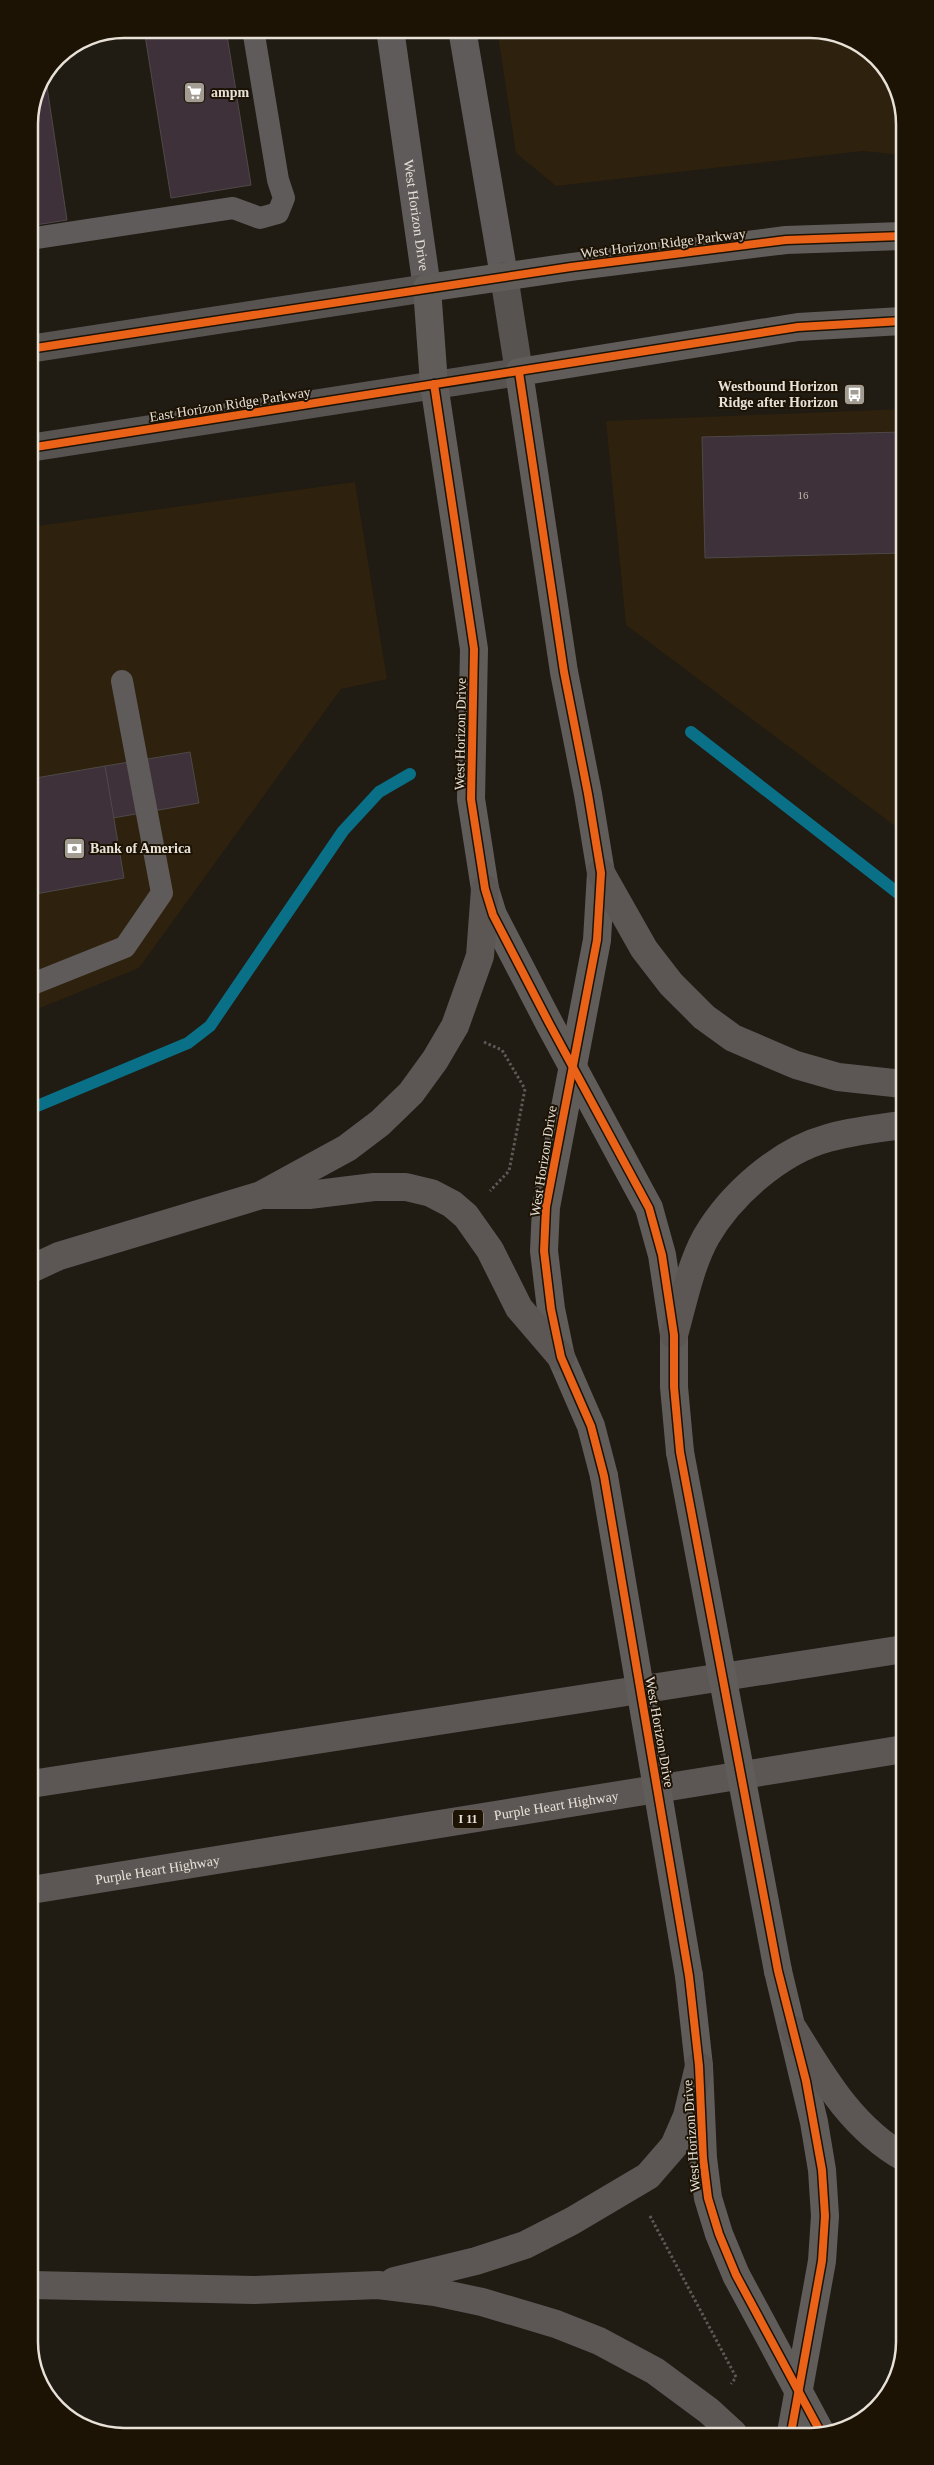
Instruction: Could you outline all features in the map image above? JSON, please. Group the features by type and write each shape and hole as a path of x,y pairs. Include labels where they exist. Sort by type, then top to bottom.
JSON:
{"highway":[{"path":"601,873 644,949 671,984 704,1017 733,1038 796,1065 838,1077 896,1083"},
{"path":"38,1265 59,1256 261,1195 347,1148 380,1123 411,1093 455,1026 472,985 480,956 485,889"},
{"path":"674,1335 690,1279 706,1238 728,1206 748,1187 793,1152 827,1138 864,1130 896,1126"},
{"path":"261,1195 309,1195 374,1187 406,1187 431,1193 452,1204 466,1216 490,1250 519,1308 561,1357"},
{"path":"38,1783 896,1650"},
{"name":"Purple Heart Highway","path":"38,1889 896,1750"},
{"path":"794,2030 834,2094 862,2127 896,2152"},
{"path":"378,2285 476,2261 524,2245 572,2221 648,2176 674,2146 687,2116 699,2066"},
{"path":"38,2285 254,2290 378,2285 435,2292 522,2312 590,2338 654,2371 727,2428"}],"main road":[{"name":"West Horizon Ridge Parkway","path":"427,288 504,276 786,240 896,236"},
{"name":"West Horizon Drive","path":"504,276 564,672 588,794 601,873 597,940 546,1207 544,1251 551,1309 561,1357 591,1426 604,1476 689,1976 699,2066 703,2158 708,2198 736,2275 818,2427"},
{"path":"38,348 427,288"},
{"name":"West Horizon Drive","path":"427,288 434,384 474,649 471,799 485,889 493,915 649,1208 662,1255 674,1335 674,1387 680,1452 778,1971 794,2030 814,2122 822,2170 826,2216 822,2261 792,2428"},
{"path":"434,384 798,327 896,320"},
{"name":"East Horizon Ridge Parkway","path":"38,447 434,384"}],"street":[{"name":"West Horizon Drive","path":"391,38 427,288"},
{"name":"West Horizon Drive","path":"464,38 504,276"}],"lane":[{"path":"38,238 233,208 260,218 278,212 284,198 278,180 254,38"},
{"path":"38,982 125,948 162,893 122,681"}],"path":[{"path":"475,1038 502,1050 525,1088 509,1171 489,1192"},
{"path":"648,2212 736,2377 730,2385"}],"shaded area":[{"path":"498,38 827,39 854,49 875,67 890,91 896,112 896,154 863,151 556,186 516,153"},
{"path":"896,409 896,827 626,625 606,421"},
{"path":"355,482 387,679 341,689 139,968 38,1009 38,526"}],"building":[{"name":"ampm","path":"145,38 227,38 251,185 171,198"},
{"path":"47,84 67,220 38,225 38,118 40,101"},
{"path":"896,432 896,553 705,558 702,437"},
{"path":"190,752 199,803 113,818 105,766"},
{"name":"Bank of America","path":"105,766 124,878 38,894 38,778"}],"waterway":[{"path":"691,732 896,892"},
{"path":"38,1106 188,1043 210,1026 343,831 379,792 410,774"}],"cycle path":[{"path":"38,348 571,267 786,240 896,236"},
{"path":"38,447 798,327 896,321"},
{"path":"519,372 564,672 588,794 601,873 597,940 546,1207 544,1251 551,1309 561,1357 591,1426 604,1476 689,1976 699,2066 703,2158 708,2198 719,2234 736,2275 818,2427"},
{"path":"434,384 474,649 471,799 485,889 493,915 649,1208 662,1255 674,1335 674,1387 680,1452 778,1971 806,2081 822,2170 825,2216 822,2261 792,2428"}],"place":[{"name":"ampm","path":"195,92"},
{"name":"Westbound Horizon Ridge after Horizon","path":"854,394"},
{"name":"Bank of America","path":"74,848"}]}
